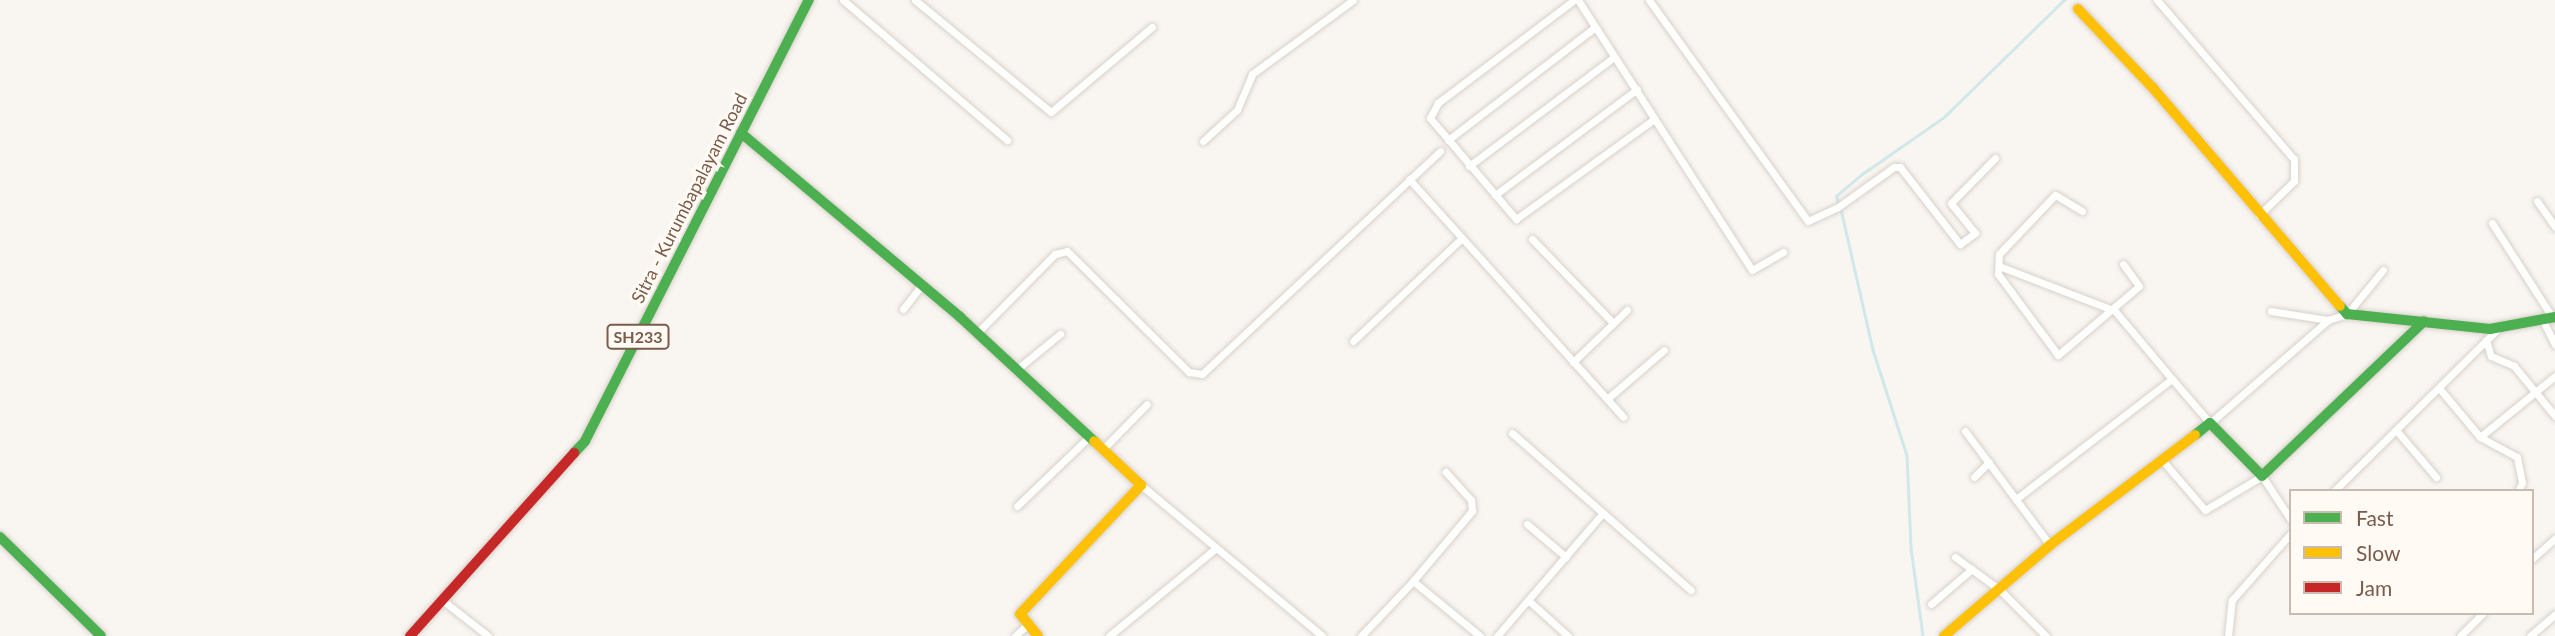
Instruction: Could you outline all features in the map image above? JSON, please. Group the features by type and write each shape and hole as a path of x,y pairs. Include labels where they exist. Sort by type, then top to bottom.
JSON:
{"street":[{"name":"Sitra - Kurumbapalayam Road","path":"410,636 585,441 809,0"},
{"path":"843,0 1007,139"},
{"path":"915,0 1051,112 1152,27"},
{"path":"1203,141 1237,110 1252,74 1353,0"},
{"path":"1654,118 1522,218 1510,216 1430,118 1430,111 1576,0 1637,89 1752,270 1783,252"},
{"path":"1649,0 1808,221 1841,205 1894,167 1900,167 1960,244 1975,233 1951,203 1995,158"},
{"path":"2157,0 2294,159 2294,181 2258,216"},
{"path":"2078,9 2153,88 2258,216 2347,314"},
{"path":"1448,140 1595,27"},
{"path":"1469,166 1614,57"},
{"path":"1495,195 1637,89"},
{"path":"741,133 977,333 1141,485 1322,636"},
{"path":"977,333 1055,254 1067,251 1189,372 1202,374 1440,151"},
{"path":"1409,179 1623,417"},
{"path":"2082,211 2055,195 1999,254 1998,274 2058,355 2115,310 2139,286 2123,264"},
{"path":"2537,201 2555,227"},
{"path":"2491,223 2550,318 2555,345"},
{"path":"1353,341 1462,238"},
{"path":"1532,239 1613,323"},
{"path":"1999,266 2115,310 2210,423 2262,476 2289,517"},
{"path":"2347,314 2383,270"},
{"path":"903,309 922,285"},
{"path":"1573,362 1627,310"},
{"path":"2271,311 2328,320"},
{"path":"1944,636 2050,545 2210,423 2328,320 2347,314 2499,327 2550,318"},
{"path":"2162,460 2205,510 2262,476 2424,321"},
{"path":"2336,489 2499,327"},
{"path":"1016,370 1060,334"},
{"path":"2486,340 2491,356 2514,366 2555,416"},
{"path":"1607,399 1664,350"},
{"path":"2480,438 2555,376"},
{"path":"2016,499 2172,379"},
{"path":"2439,388 2480,438 2517,457 2522,483 2519,489"},
{"path":"1102,450 1147,404"},
{"path":"2396,430 2436,477"},
{"path":"1965,431 2050,545"},
{"path":"1512,433 1691,590"},
{"path":"1017,506 1088,437"},
{"path":"1975,477 1989,462"},
{"path":"1361,636 1413,581 1472,511 1471,500 1446,472"},
{"path":"1038,636 1020,614 1141,485"},
{"path":"1497,636 1602,514"},
{"path":"1527,524 1566,557"},
{"path":"2228,636 2232,600 2289,535"},
{"path":"2534,557 2555,538"},
{"path":"0,539 101,636"},
{"path":"2534,545 2543,549"},
{"path":"1109,636 1215,549"},
{"path":"1955,557 2000,590 2043,633 2033,636"},
{"path":"1931,604 1972,569"},
{"path":"1413,581 1480,636"},
{"path":"442,600 488,636"},
{"path":"1528,600 1568,636"},
{"path":"2530,636 2555,614"},
{"path":"2460,636 2481,615"},
{"path":"1015,636 1028,624"}],"waterway":[{"path":"1838,203 1836,196 1865,172 1944,117 2064,0"},
{"path":"1841,209 1873,350 1907,455 1911,548 1923,636"}],"traffic: fast":[{"path":"574,453 585,441 809,0"},
{"path":"741,133 960,317 1094,441"},
{"path":"2340,306 2347,314 2490,329 2555,317"},
{"path":"2195,435 2210,423 2262,476 2424,321"},
{"path":"0,537 101,636"}],"traffic: slow":[{"path":"2078,9 2153,88 2340,306"},
{"path":"1944,636 2050,545 2195,435"},
{"path":"1038,636 1020,614 1141,485 1094,441"}],"traffic: jam":[{"path":"410,636 574,453"}]}
